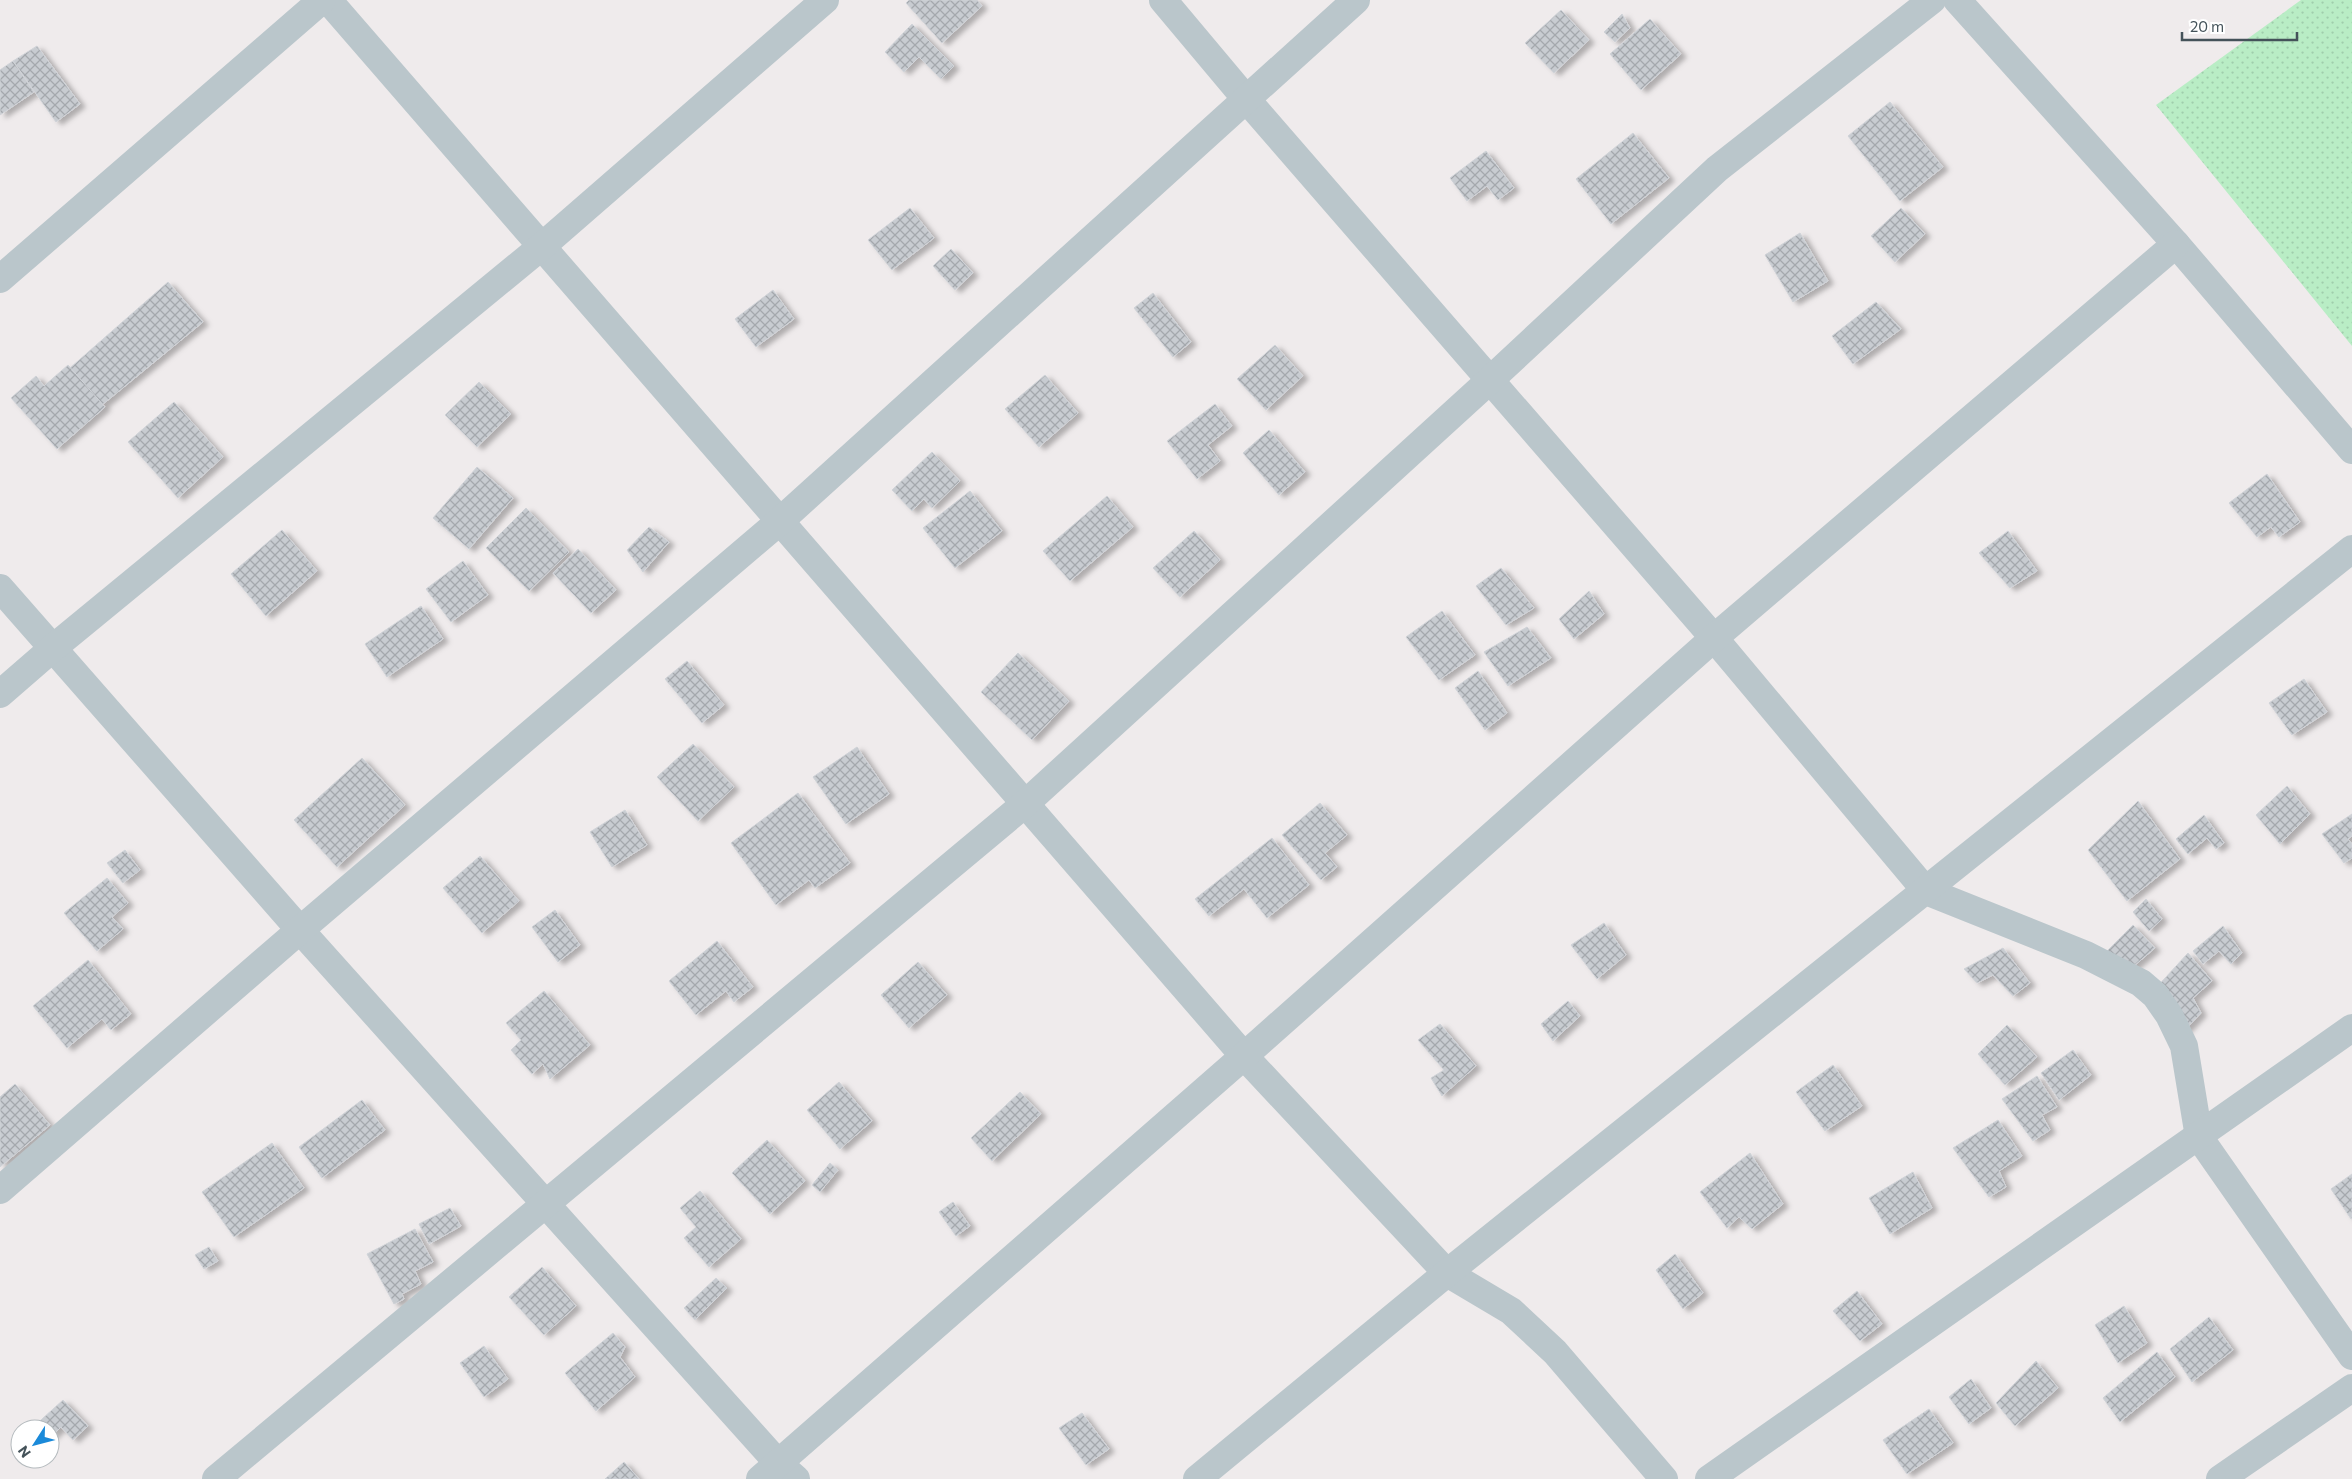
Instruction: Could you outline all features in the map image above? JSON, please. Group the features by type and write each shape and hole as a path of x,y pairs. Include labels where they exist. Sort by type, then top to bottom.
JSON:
{"street":[{"path":"0,279 322,0"},
{"path":"328,0 1244,1056 1447,1273 1511,1311 1555,1352 1664,1479"},
{"path":"0,694 53,648 541,247 825,0"},
{"path":"1163,0 1246,100 1714,638 1926,891 2086,955 2141,983 2155,996 2169,1015 2184,1046 2199,1137 2352,1356"},
{"path":"0,1190 300,930 780,521 1356,0"},
{"path":"216,1479 1026,803 1490,381 1716,169 1932,0"},
{"path":"1957,0 2176,244 2352,450"},
{"path":"0,588 300,930 546,1203 778,1474 1714,638 2176,244"},
{"path":"1197,1479 1447,1273 2352,549"},
{"path":"1708,1479 2199,1137 2352,1028"},
{"path":"2220,1479 2352,1388"}],"green space":[{"path":"2301,0 2352,0 2352,346 2156,105"}],"building":[{"path":"909,0 977,0 982,6 942,43 906,3"},
{"path":"1561,10 1589,40 1554,73 1525,43"},
{"path":"1622,14 1630,28 1615,42 1604,32"},
{"path":"1650,19 1681,54 1641,90 1610,54"},
{"path":"912,24 954,66 941,79 919,57 904,72 885,52"},
{"path":"37,46 80,104 56,122 13,61"},
{"path":"13,61 34,92 0,115 0,70"},
{"path":"1890,102 1943,167 1900,201 1848,136"},
{"path":"1633,133 1669,178 1611,224 1576,179"},
{"path":"1486,151 1514,188 1498,200 1487,186 1467,201 1450,178"},
{"path":"910,208 934,238 892,270 868,240"},
{"path":"1901,208 1925,234 1895,262 1871,236"},
{"path":"1800,233 1828,281 1793,302 1765,255"},
{"path":"951,249 973,273 955,290 933,266"},
{"path":"168,282 203,322 102,405 70,368"},
{"path":"773,290 794,319 756,347 735,319"},
{"path":"1153,293 1191,342 1173,357 1134,308"},
{"path":"1876,302 1901,329 1853,364 1832,336"},
{"path":"1275,345 1303,376 1266,410 1237,379"},
{"path":"68,365 105,407 57,449 11,398 36,376 44,386"},
{"path":"1045,375 1078,413 1039,447 1005,409"},
{"path":"479,382 511,414 477,447 445,415"},
{"path":"174,402 223,457 178,498 128,442"},
{"path":"1215,404 1232,426 1208,445 1220,461 1197,479 1167,441"},
{"path":"1269,430 1305,472 1279,495 1243,453"},
{"path":"932,452 960,481 932,508 924,499 912,511 892,490"},
{"path":"477,467 513,498 469,549 433,518"},
{"path":"2267,474 2300,522 2279,537 2271,527 2257,537 2229,503"},
{"path":"970,491 1002,531 955,568 923,528"},
{"path":"1107,496 1133,527 1070,581 1043,551"},
{"path":"526,508 569,552 529,591 486,548"},
{"path":"649,527 669,542 643,572 627,550"},
{"path":"282,530 317,571 266,616 231,574"},
{"path":"1194,531 1220,560 1180,597 1153,568"},
{"path":"2008,531 2037,571 2010,588 1979,553"},
{"path":"578,549 616,590 591,613 553,573"},
{"path":"463,561 488,595 451,622 426,589"},
{"path":"1501,568 1534,608 1506,625 1476,586"},
{"path":"1589,591 1604,614 1574,639 1559,619"},
{"path":"421,606 443,639 387,677 365,644"},
{"path":"1442,611 1475,655 1439,680 1406,637"},
{"path":"1527,627 1551,658 1508,686 1484,652"},
{"path":"1018,653 1069,701 1032,740 981,692"},
{"path":"687,661 724,705 702,723 665,679"},
{"path":"1478,671 1507,713 1485,730 1455,688"},
{"path":"2304,679 2327,712 2292,735 2269,703"},
{"path":"693,744 734,787 698,821 657,777"},
{"path":"857,747 889,794 846,824 813,777"},
{"path":"362,758 405,805 337,867 294,820"},
{"path":"2287,786 2310,814 2280,844 2256,815"},
{"path":"798,793 850,863 815,888 809,880 776,905 731,843"},
{"path":"2138,801 2180,859 2127,901 2088,850"},
{"path":"1320,803 1347,835 1325,853 1337,867 1321,880 1282,835"},
{"path":"625,810 647,845 612,867 590,832"},
{"path":"2352,814 2352,836 2348,839 2352,844 2352,858 2344,863 2322,834"},
{"path":"2204,815 2224,843 2216,849 2207,838 2188,854 2176,839"},
{"path":"1272,838 1309,885 1267,918 1244,889 1209,916 1195,899"},
{"path":"125,850 140,870 123,883 107,863"},
{"path":"480,856 519,901 482,933 443,888"},
{"path":"107,878 128,903 112,917 123,929 97,951 64,913"},
{"path":"2146,899 2162,919 2149,931 2133,912"},
{"path":"555,910 580,945 558,962 532,927"},
{"path":"1604,923 1626,955 1597,979 1571,945"},
{"path":"2133,925 2155,948 2128,971 2106,952"},
{"path":"2223,926 2242,953 2231,964 2219,951 2203,964 2193,951"},
{"path":"717,941 753,987 734,1002 726,991 696,1015 669,981"},
{"path":"2003,948 2030,983 2013,996 1993,975 1977,983 1964,969"},
{"path":"2188,953 2212,981 2193,998 2201,1013 2184,1031 2155,989"},
{"path":"88,960 131,1014 111,1030 102,1019 67,1048 33,1006"},
{"path":"918,962 947,995 909,1028 881,995"},
{"path":"544,991 590,1045 550,1079 543,1064 532,1074 511,1050 521,1040 506,1023"},
{"path":"1568,1001 1580,1016 1553,1041 1541,1024"},
{"path":"1440,1024 1476,1066 1442,1096 1431,1078 1444,1070 1418,1040"},
{"path":"2007,1025 2037,1057 2005,1085 1978,1054"},
{"path":"2073,1050 2091,1075 2059,1100 2041,1073"},
{"path":"1833,1065 1862,1106 1825,1131 1796,1092"},
{"path":"2037,1076 2057,1107 2042,1115 2050,1130 2033,1141 2002,1099"},
{"path":"839,1082 872,1121 840,1149 807,1110"},
{"path":"15,1084 50,1125 0,1167 0,1097"},
{"path":"1020,1092 1041,1114 992,1161 971,1138"},
{"path":"362,1100 385,1130 322,1178 299,1147"},
{"path":"1998,1120 2022,1156 1999,1171 2006,1187 1989,1197 1953,1148"},
{"path":"767,1140 805,1181 770,1214 732,1173"},
{"path":"272,1143 304,1188 234,1237 202,1192"},
{"path":"1750,1153 1783,1204 1752,1229 1739,1217 1727,1228 1700,1192"},
{"path":"830,1163 838,1170 820,1192 812,1185"},
{"path":"1913,1172 1932,1208 1890,1234 1869,1198"},
{"path":"2352,1174 2352,1218 2351,1219 2331,1189"},
{"path":"700,1191 741,1239 709,1267 684,1238 696,1227 680,1208"},
{"path":"953,1202 970,1226 956,1236 939,1212"},
{"path":"450,1208 461,1226 429,1244 419,1224"},
{"path":"415,1229 433,1262 415,1271 421,1284 402,1294 404,1299 394,1304 367,1254"},
{"path":"209,1247 218,1261 204,1269 195,1255"},
{"path":"1675,1254 1703,1293 1683,1309 1656,1270"},
{"path":"542,1267 576,1306 544,1335 509,1297"},
{"path":"716,1278 727,1288 695,1320 684,1308"},
{"path":"1857,1291 1882,1324 1860,1341 1833,1311"},
{"path":"2124,1306 2147,1343 2118,1363 2095,1325"},
{"path":"2209,1317 2233,1350 2192,1382 2170,1349"},
{"path":"613,1333 625,1347 620,1357 635,1377 596,1411 565,1373"},
{"path":"484,1346 508,1379 484,1397 460,1363"},
{"path":"2157,1352 2175,1377 2120,1422 2103,1398"},
{"path":"2036,1361 2058,1388 2015,1426 1996,1403"},
{"path":"1971,1379 1991,1408 1969,1424 1949,1397"},
{"path":"63,1400 88,1426 73,1440 60,1428 60,1419 42,1419"},
{"path":"1929,1409 1953,1443 1907,1474 1883,1440"},
{"path":"1082,1413 1109,1449 1086,1465 1059,1428"},
{"path":"624,1462 639,1479 605,1479"}]}
